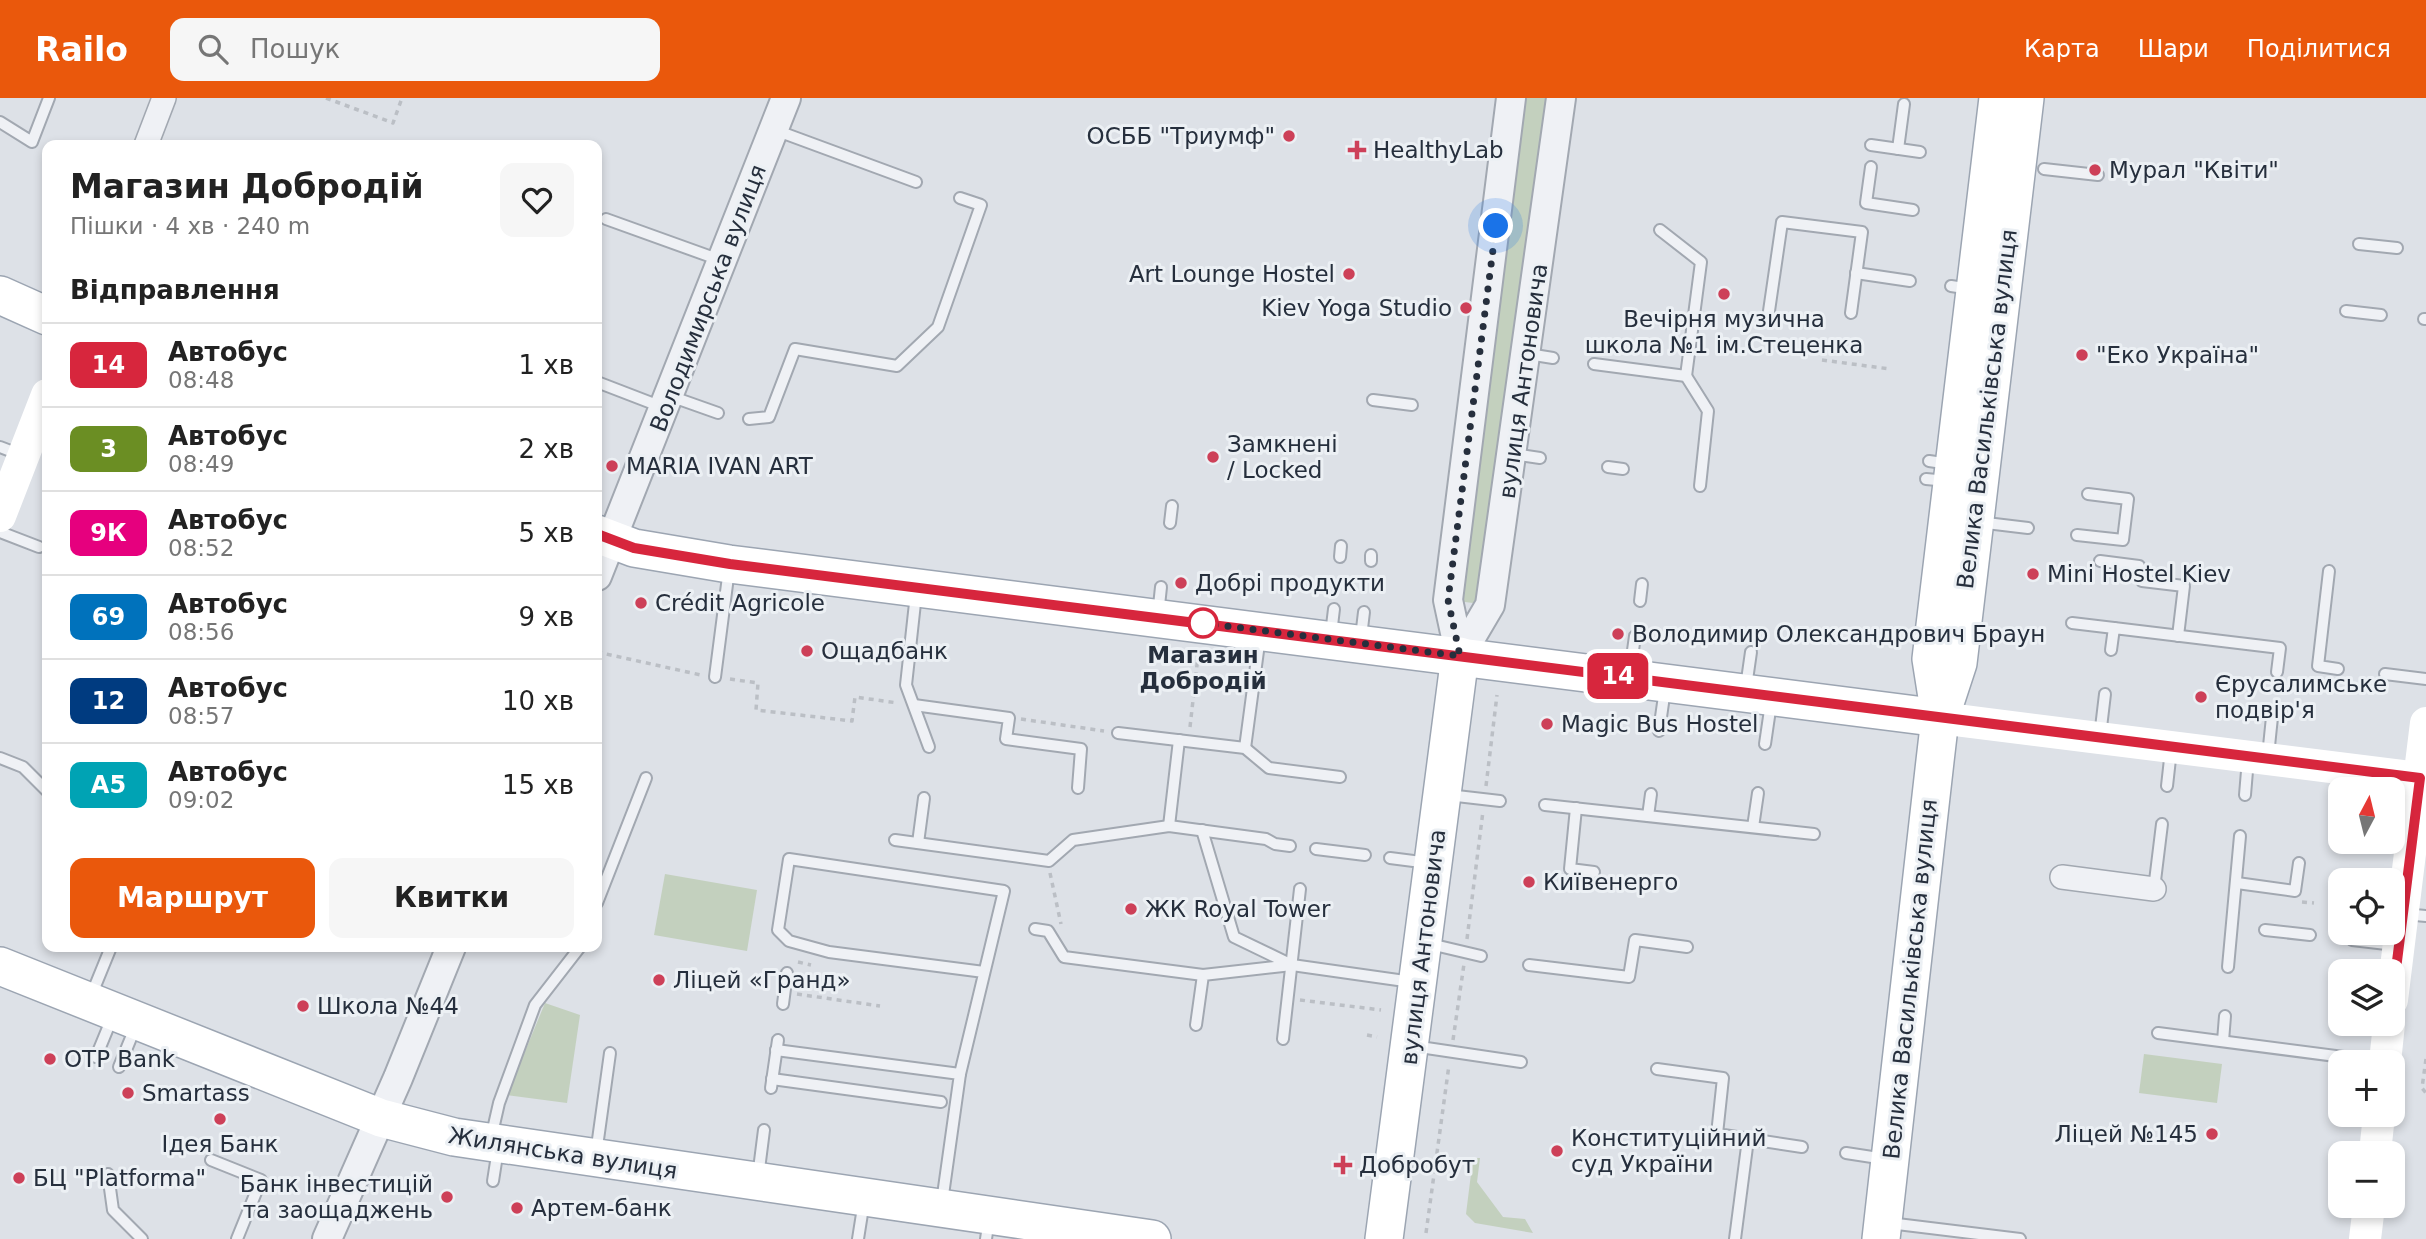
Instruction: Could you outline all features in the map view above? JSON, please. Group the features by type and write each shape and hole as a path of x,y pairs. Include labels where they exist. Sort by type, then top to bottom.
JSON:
{"main road":[{"name":"Велика Васильківська вулиця","path":"1940,718 1931,659 1940,471 1963,287 1979,219 1985,161 1998,98"},
{"name":"Велика Васильківська вулиця","path":"1882,1231 1940,718 1958,663 1972,522 2025,98"},
{"path":"0,295 42,314"},
{"path":"0,516 26,441 42,407"},
{"path":"605,537 634,548 730,564 917,587 1159,602 1261,631 1347,626 1460,656 2423,779"},
{"name":"вулиця Антоновича","path":"1384,1239 1394,1041 1418,983 1460,656"},
{"path":"2397,959 2399,946 2414,915 2426,723"},
{"name":"Жилянська вулиця","path":"0,966 381,1118 494,1157 595,1160 941,1210 988,1228 1152,1239"},
{"path":"2365,1239 2368,1218"}],"street":[{"path":"148,140 164,98"},
{"name":"Володимирська вулиця","path":"605,537 667,402 786,98"},
{"name":"вулиця Антоновича","path":"1460,656 1448,600 1466,412 1511,98"},
{"name":"вулиця Антоновича","path":"1460,656 1490,605 1513,454 1540,356 1561,98"},
{"path":"2062,877 2154,889"},
{"path":"327,1239 381,1118 449,952"}],"lane":[{"path":"0,122 32,142 49,98"},
{"path":"1898,149 1904,104"},
{"path":"774,129 916,182"},
{"path":"1871,145 1920,152"},
{"path":"1871,167 1866,203 1913,210"},
{"path":"2044,169 2098,175"},
{"path":"749,419 769,417 795,349 897,366 938,327 981,205 960,198"},
{"path":"606,219 722,261"},
{"path":"1769,311 1782,222 1862,232 1851,313"},
{"path":"1660,230 1701,262 1686,376 1708,411 1700,486"},
{"path":"2359,244 2397,248"},
{"path":"1856,273 1910,281"},
{"path":"2346,311 2381,315"},
{"path":"1594,364 1686,376"},
{"path":"602,383 718,413"},
{"path":"1373,400 1412,405"},
{"path":"1513,454 1540,458"},
{"path":"1608,467 1623,469"},
{"path":"2077,535 2123,540 2128,499 2088,494"},
{"path":"1170,523 1172,506"},
{"path":"1972,522 2028,528"},
{"path":"0,532 39,547"},
{"path":"2100,561 2139,566 2142,581 2184,586 2178,636"},
{"path":"715,677 730,564"},
{"path":"2329,571 2318,666 2338,669"},
{"path":"1640,601 1643,584"},
{"path":"917,587 906,685 929,747"},
{"path":"2071,623 2280,648 2277,672"},
{"path":"2111,650 2114,628"},
{"path":"1245,748 1261,631"},
{"path":"1630,678 1635,636"},
{"path":"1751,652 1765,744"},
{"path":"2385,674 2426,679"},
{"path":"1659,731 1666,682"},
{"path":"2099,738 2105,695"},
{"path":"914,705 1009,718 1006,738 1081,749 1078,788"},
{"path":"2245,795 2272,717"},
{"path":"1118,733 1245,748 1269,768 1340,777"},
{"path":"1169,826 1179,740"},
{"path":"2167,786 2172,748"},
{"path":"0,758 23,767 42,787"},
{"path":"602,891 646,778"},
{"path":"1754,827 1758,793"},
{"path":"1442,794 1500,801"},
{"path":"1648,816 1651,794"},
{"path":"918,843 924,798"},
{"path":"1545,805 1814,834"},
{"path":"1576,808 1570,869 1594,872"},
{"path":"2154,889 2162,824"},
{"path":"895,840 1049,860 1073,840 1169,826 1266,839 1275,844 1290,846"},
{"path":"1073,840 1074,827"},
{"path":"1202,830 1234,937 1292,965"},
{"path":"2228,967 2240,836"},
{"path":"1316,849 1365,855"},
{"path":"1390,858 1434,864"},
{"path":"941,1210 960,1074 1004,891 789,859 778,930 789,941 829,951 984,972"},
{"path":"2237,883 2295,891 2298,863"},
{"path":"1283,1039 1300,889"},
{"path":"1035,929 1048,930 1064,957 1203,975 1292,965 1418,983"},
{"path":"2265,930 2310,935"},
{"path":"1529,965 1629,977 1635,940 1687,947"},
{"path":"1423,942 1481,956"},
{"path":"2391,945 2399,946"},
{"path":"111,952 119,1066"},
{"path":"494,1157 499,1103 536,1005 576,952"},
{"path":"784,998 787,973"},
{"path":"1196,1025 1203,975"},
{"path":"96,1057 114,1012"},
{"path":"2223,1041 2225,1016"},
{"path":"2158,1033 2328,1055"},
{"path":"1394,1041 1521,1062"},
{"path":"942,1102 771,1084 777,1045 960,1074"},
{"path":"595,1160 610,1053"},
{"path":"1657,1069 1723,1079 1717,1134 1802,1147"},
{"path":"757,1183 764,1130"},
{"path":"1735,1239 1748,1139"},
{"path":"1846,1153 1890,1160"},
{"path":"211,1160 261,1180 237,1239"},
{"path":"108,1174 113,1210 142,1239"},
{"path":"858,1239 864,1199"},
{"path":"1882,1231 2020,1239"}],"path":[{"path":"326,98 393,123 402,98"},
{"path":"1822,360 1890,369"},
{"path":"602,653 715,677 758,683 756,710 852,721 855,697 914,705"},
{"path":"1192,711 1198,656"},
{"path":"1009,718 1118,733"},
{"path":"1051,886 1063,929"},
{"path":"784,998 880,1006"},
{"path":"1288,998 1381,1010"},
{"path":"1367,1035 1394,1041"},
{"path":"2426,1059 2422,1088 2426,1094"}],"green space":[{"path":"1511,98 1561,98 1490,605 1448,600"},
{"path":"665,874 757,890 747,951 654,935"},
{"path":"545,1003 580,1015 567,1103 507,1095"},
{"path":"2144,1054 2222,1064 2217,1103 2139,1093"},
{"path":"1473,1158 1480,1158 1477,1182 1503,1217 1525,1219 1533,1233 1475,1223 1466,1214"}],"bus line":[{"name":"14","path":"602,536 634,548 730,564 2420,778 2397,959"}],"place":[{"name":"ОСББ \"Триумф\"","path":"1289,136"},
{"name":"HealthyLab","path":"1357,150"},
{"name":"Мурал \"Квіти\"","path":"2095,170"},
{"name":"Art Lounge Hostel","path":"1349,274"},
{"name":"Вечірня музична школа №1 ім.Стеценка","path":"1724,294"},
{"name":"Kiev Yoga Studio","path":"1466,308"},
{"name":"\"Еко Україна\"","path":"2082,355"},
{"name":"Замкнені / Locked","path":"1213,457"},
{"name":"MARIA IVAN ART","path":"612,466"},
{"name":"Mini Hostel Kiev","path":"2033,574"},
{"name":"Добрі продукти","path":"1181,583"},
{"name":"Crédit Agricole","path":"641,603"},
{"name":"Магазин Добродій","path":"1203,623"},
{"name":"Володимир Олександрович Браун","path":"1618,634"},
{"name":"Ощадбанк","path":"807,651"},
{"name":"Єрусалимське подвір'я","path":"2201,697"},
{"name":"Magic Bus Hostel","path":"1547,724"},
{"name":"Київенерго","path":"1529,882"},
{"name":"ЖК Royal Tower","path":"1131,909"},
{"name":"Ліцей «Гранд»","path":"659,980"},
{"name":"Школа №44","path":"303,1006"},
{"name":"OTP Bank","path":"50,1059"},
{"name":"Smartass","path":"128,1093"},
{"name":"Ідея Банк","path":"220,1119"},
{"name":"Ліцей №145","path":"2212,1134"},
{"name":"Конституційний суд України","path":"1557,1151"},
{"name":"Добробут","path":"1343,1165"},
{"name":"БЦ \"Platforma\"","path":"19,1178"},
{"name":"Банк інвестицій та заощаджень","path":"447,1197"},
{"name":"Артем-банк","path":"517,1208"}],"route":[{"path":"1203,623 1460,656 1448,600 1496,226"}]}
